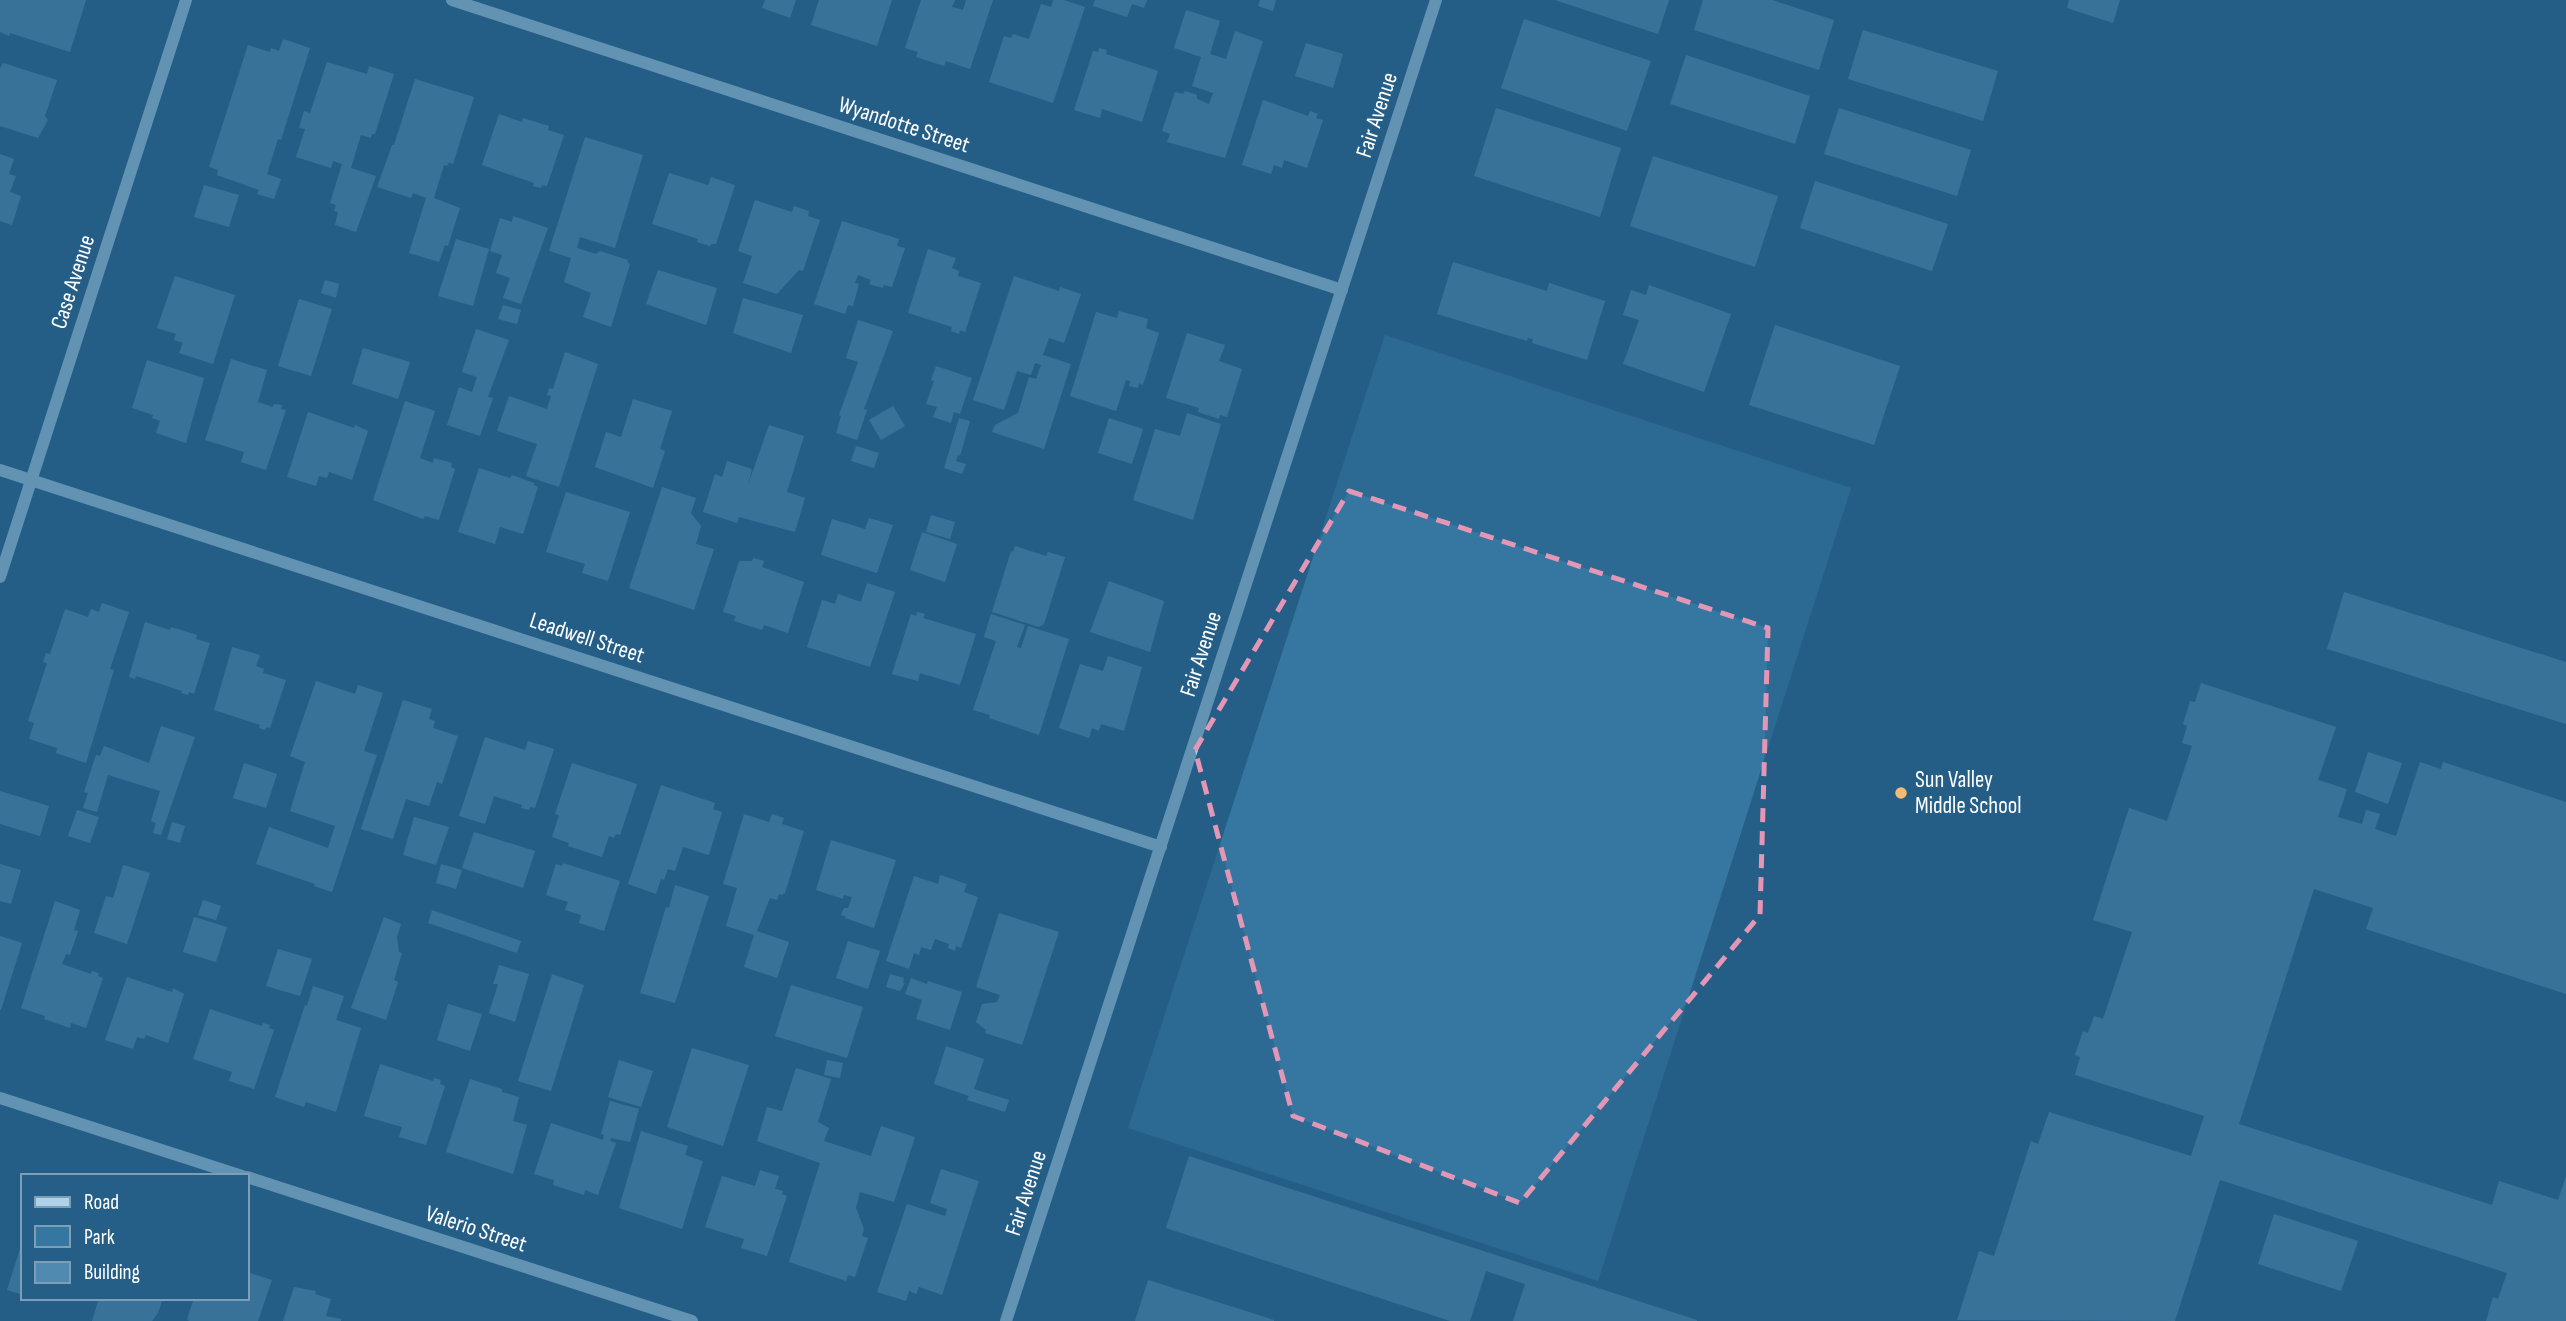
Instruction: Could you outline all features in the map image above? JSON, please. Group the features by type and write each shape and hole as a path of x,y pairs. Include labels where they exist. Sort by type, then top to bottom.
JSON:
{"street":[{"name":"Case Avenue","path":"0,577 186,0"},
{"name":"Wyandotte Street","path":"452,0 1342,290"},
{"name":"Fair Avenue","path":"1006,1321 1436,0"},
{"name":"Leadwell Street","path":"0,470 1160,847"},
{"name":"Valerio Street","path":"0,1098 235,1174"},
{"name":"Valerio Street","path":"248,1178 692,1321"}],"highlighted area":[{"path":"1349,491 1768,628 1760,915 1520,1203 1293,1116 1195,750"}],"green space":[{"path":"1385,335 1851,488 1598,1281 1128,1128"}],"building":[{"path":"0,0 86,0 70,52 0,32"},
{"path":"765,0 796,0 790,18 762,8"},
{"path":"819,0 892,0 877,46 811,25"},
{"path":"921,0 955,0 952,7 963,10 966,0 993,0 970,69 946,61 944,66 916,57 918,52 905,48"},
{"path":"1053,0 1064,0 1085,7 1053,103 989,82 1004,36 1011,38 1013,34 1029,39 1041,4 1051,7"},
{"path":"1095,0 1147,0 1144,8 1132,4 1127,17 1093,6"},
{"path":"1260,0 1276,0 1273,11 1258,6"},
{"path":"1555,0 1669,0 1658,34"},
{"path":"1703,0 1772,0 1834,20 1819,70 1694,30"},
{"path":"2069,0 2120,0 2113,23 2067,8"},
{"path":"1186,10 1220,21 1210,54 1226,59 1235,31 1263,41 1225,158 1167,142 1170,134 1162,131 1175,92 1183,94 1185,91 1197,95 1197,99 1209,104 1213,93 1192,86 1201,57 1174,48"},
{"path":"1524,19 1651,61 1627,131 1501,88"},
{"path":"1863,30 1998,71 1983,121 1848,79"},
{"path":"283,39 310,48 281,140 278,139 267,174 281,179 274,199 257,194 259,190 217,175 218,170 209,167 248,45 270,52 271,48 279,51"},
{"path":"1306,43 1343,54 1333,88 1295,76"},
{"path":"1099,48 1107,50 1106,54 1158,71 1142,122 1102,109 1100,118 1074,110 1093,51 1098,52"},
{"path":"1686,55 1810,96 1795,144 1670,104"},
{"path":"327,62 367,74 369,66 394,74 375,134 372,134 371,138 361,135 351,168 376,176 356,232 335,225 338,212 334,211 336,205 330,203 342,164 333,161 331,168 296,157 305,129 299,128 304,111 310,113"},
{"path":"3,63 57,80 45,116 48,120 38,138 0,126 0,68"},
{"path":"415,79 474,97 453,164 449,162 447,166 444,165 434,198 460,208 448,246 445,245 439,262 409,253 426,198 413,193 411,198 377,187"},
{"path":"1263,100 1308,116 1310,111 1318,114 1316,118 1323,120 1307,168 1284,160 1282,168 1274,165 1271,174 1242,165"},
{"path":"1496,108 1621,148 1600,217 1474,176"},
{"path":"1839,108 1971,150 1957,196 1824,154"},
{"path":"499,114 522,122 523,118 549,126 548,130 564,135 547,186 533,186 534,183 482,165"},
{"path":"585,137 643,155 615,248 580,237 577,248 596,254 600,251 628,260 630,264 611,327 583,317 591,293 564,282 571,258 549,251"},
{"path":"0,154 14,159 9,174 16,176 10,192 21,196 12,225 0,221"},
{"path":"1653,156 1778,196 1755,267 1630,226"},
{"path":"669,173 708,185 711,177 735,185 716,244 710,246 697,242 698,239 652,224"},
{"path":"1815,181 1948,224 1932,271 1800,228"},
{"path":"204,185 239,195 229,227 194,217"},
{"path":"755,200 792,212 794,206 809,211 808,216 820,220 803,271 799,270 777,294 743,283 752,256 738,251"},
{"path":"513,216 548,228 521,304 503,298 510,278 496,273 502,255 490,251 500,218 512,222"},
{"path":"842,221 899,239 897,246 905,248 892,287 884,285 883,288 869,284 871,280 858,275 855,283 859,284 853,306 848,305 845,314 814,304"},
{"path":"456,239 489,249 473,306 438,296"},
{"path":"928,249 956,258 952,268 959,271 958,276 981,283 965,332 960,330 959,334 951,331 952,327 908,313"},
{"path":"1453,262 1547,291 1549,283 1605,301 1587,360 1532,343 1533,339 1528,338 1527,341 1437,314"},
{"path":"658,270 717,288 706,325 646,304"},
{"path":"175,276 235,295 213,364 179,353 183,343 174,340 176,334 157,328"},
{"path":"1014,276 1059,291 1060,287 1081,294 1064,343 1049,338 1043,355 1071,364 1044,449 992,432 995,425 1018,413 1029,377 1036,379 1041,365 1035,363 1031,375 1017,371 1004,410 973,400"},
{"path":"325,280 339,284 336,298 321,293"},
{"path":"1649,285 1731,314 1704,392 1623,364 1639,320 1623,315 1631,290 1646,295"},
{"path":"743,298 803,315 791,353 733,333"},
{"path":"299,299 332,309 311,376 278,366"},
{"path":"503,305 521,310 517,324 498,319"},
{"path":"1119,311 1148,319 1146,328 1159,333 1143,385 1139,383 1138,388 1129,386 1130,381 1126,380 1116,411 1070,396 1096,312 1117,318"},
{"path":"858,320 893,331 864,409 867,410 857,440 836,433 841,416 839,415 858,362 846,358"},
{"path":"1775,325 1900,366 1874,445 1749,405"},
{"path":"476,329 509,340 488,397 493,398 480,436 447,425 459,387 472,392 477,377 462,372"},
{"path":"1187,333 1225,345 1219,361 1242,369 1227,417 1220,415 1219,419 1198,412 1199,408 1166,398"},
{"path":"363,348 410,362 398,399 352,384"},
{"path":"565,352 598,364 559,487 526,476 537,444 497,431 509,396 547,409 551,396 547,395 549,388 553,389"},
{"path":"231,359 267,370 258,402 273,407 274,404 282,405 281,409 286,410 266,470 241,462 244,452 205,440"},
{"path":"147,360 204,378 186,443 156,433 160,421 152,418 153,415 132,408"},
{"path":"936,366 972,378 960,414 954,412 951,423 933,417 937,407 926,404"},
{"path":"633,399 672,411 660,449 665,451 653,488 595,467 606,432 621,437"},
{"path":"405,401 435,411 420,458 433,463 434,458 452,463 451,467 455,469 439,520 425,516 423,519 373,500"},
{"path":"893,406 905,426 881,440 869,420"},
{"path":"308,412 368,431 352,480 329,472 327,478 319,476 316,486 287,477"},
{"path":"1187,413 1221,424 1193,520 1133,500 1155,429 1180,436"},
{"path":"959,418 970,421 960,456 958,455 956,461 966,464 962,474 944,468"},
{"path":"1109,418 1143,429 1132,464 1098,453"},
{"path":"769,425 804,436 787,492 805,498 795,532 739,517 737,523 703,512 715,474 722,477 727,461 752,469 748,485"},
{"path":"856,446 879,453 874,468 851,461"},
{"path":"479,468 510,478 512,475 538,487 523,534 500,527 495,544 458,532"},
{"path":"662,487 696,498 691,513 701,526 696,544 714,549 694,610 629,588"},
{"path":"566,492 630,512 608,581 582,573 585,564 546,552"},
{"path":"931,515 955,522 950,539 926,532"},
{"path":"869,518 893,525 877,573 821,555 832,519 865,529"},
{"path":"922,532 957,544 945,582 910,570"},
{"path":"1015,546 1046,556 1048,552 1065,557 1044,624 1039,627 992,612 1011,551 1013,552"},
{"path":"753,558 764,561 762,567 804,582 788,633 764,625 762,630 734,621 736,616 723,612 739,561 752,561"},
{"path":"1109,581 1164,601 1150,652 1090,632"},
{"path":"867,583 895,592 870,667 807,647 822,600 835,604 838,594 861,602"},
{"path":"2344,592 2566,662 2566,724 2327,649"},
{"path":"102,603 129,612 110,669 114,670 86,763 56,753 57,748 29,739 34,723 28,721 47,663 43,662 46,653 50,654 65,609 88,617 91,609 99,612"},
{"path":"917,612 925,614 923,618 976,634 960,685 920,673 918,681 892,674 911,614 916,616"},
{"path":"991,614 1025,625 1017,647 1021,648 1028,626 1069,639 1039,735 973,710 996,641 984,637"},
{"path":"145,622 197,635 196,639 210,643 194,694 181,693 182,691 136,676 135,679 129,677"},
{"path":"232,647 260,655 256,666 264,669 263,673 286,680 270,728 266,727 265,730 259,728 260,725 214,710"},
{"path":"1108,656 1142,667 1124,731 1101,724 1099,731 1092,728 1089,738 1059,728 1080,664 1103,671"},
{"path":"316,681 355,694 358,685 383,693 364,751 377,755 332,892 256,864 269,827 328,848 335,826 290,811 305,762 290,756"},
{"path":"2201,683 2336,727 2318,780 2347,789 2338,817 2362,824 2366,810 2380,814 2375,829 2396,836 2420,762 2441,769 2443,762 2566,802 2566,994 2366,929 2373,908 2314,889 2239,1124 2492,1205 2499,1181 2558,1200 2566,1176 2566,1321 2486,1321 2493,1297 2498,1299 2507,1273 2220,1180 2175,1321 1957,1320 1979,1251 1994,1256 2031,1141 2038,1144 2049,1112 2191,1156 2204,1116 2075,1075 2080,1057 2075,1055 2083,1031 2088,1033 2094,1016 2103,1019 2132,932 2093,920 2129,808 2167,821 2192,746 2182,743 2187,726 2183,724 2190,701 2195,702"},
{"path":"403,700 432,709 429,719 435,721 433,728 458,736 442,784 437,782 429,806 406,799 393,839 361,829"},
{"path":"161,726 195,737 161,835 153,833 156,823 151,821 160,791 108,775 97,812 83,808 88,793 84,792 96,755 100,756 104,746 149,763"},
{"path":"485,737 525,750 528,741 554,749 535,808 521,808 522,805 494,796 485,824 459,816"},
{"path":"2368,752 2402,763 2388,804 2355,792"},
{"path":"244,763 277,774 266,808 233,798"},
{"path":"572,763 637,784 620,835 616,834 614,838 609,836 602,857 568,846 569,843 552,837 559,815 555,814"},
{"path":"661,785 715,803 713,809 722,812 709,855 683,847 675,871 668,869 656,894 628,884"},
{"path":"0,791 49,806 40,836 0,824"},
{"path":"77,810 99,817 90,843 68,836"},
{"path":"744,814 769,822 772,814 784,818 782,824 804,831 785,893 779,894 777,900 770,898 757,931 789,942 777,978 744,967 754,935 726,926 737,888 723,884"},
{"path":"414,817 449,827 436,865 403,855"},
{"path":"172,822 185,826 180,843 167,839"},
{"path":"474,832 535,851 523,888 462,868"},
{"path":"831,840 896,860 874,928 841,915 844,908 848,908 852,897 844,895 843,899 816,890"},
{"path":"563,863 620,881 604,931 579,923 581,915 565,910 568,902 546,895 556,864 562,866"},
{"path":"0,864 21,870 11,904 0,901"},
{"path":"441,864 462,870 456,889 436,883"},
{"path":"123,865 150,873 127,944 94,933 106,896 113,898"},
{"path":"940,875 967,884 964,892 978,897 961,948 956,946 955,951 948,948 949,944 935,939 931,950 921,947 919,955 914,953 909,969 886,961 914,876 938,884"},
{"path":"675,885 709,896 675,1003 640,993"},
{"path":"203,900 221,906 216,920 198,915"},
{"path":"55,901 80,910 74,930 78,931 70,955 66,954 62,964 91,974 92,971 99,973 98,976 103,978 86,1028 71,1023 70,1028 21,1008"},
{"path":"432,910 521,941 517,953 428,923"},
{"path":"999,913 1059,932 1022,1045 985,1033 986,1030 976,1022 982,1004 997,1002 1000,995 976,987"},
{"path":"194,917 227,927 216,962 183,952"},
{"path":"384,917 401,924 397,937 399,952 402,953 394,980 398,982 386,1020 351,1008"},
{"path":"0,936 22,943 1,1010 0,1010"},
{"path":"848,941 880,951 868,989 836,978"},
{"path":"278,949 312,959 300,996 266,986"},
{"path":"499,965 529,974 515,1022 489,1013 498,984 493,984"},
{"path":"552,974 584,985 551,1091 518,1081"},
{"path":"890,974 904,978 905,983 900,991 886,987"},
{"path":"127,977 172,992 173,988 184,994 168,1043 146,1035 144,1039 137,1037 133,1049 105,1040"},
{"path":"911,978 962,992 950,1030 916,1019 922,1000 905,994"},
{"path":"791,985 863,1007 847,1058 775,1036"},
{"path":"313,986 344,996 336,1020 361,1028 336,1112 306,1102 304,1107 275,1097"},
{"path":"448,1004 482,1014 470,1051 437,1040"},
{"path":"210,1009 262,1026 263,1023 270,1025 269,1028 274,1030 254,1089 229,1081 232,1072 193,1059"},
{"path":"946,1046 984,1059 974,1089 1009,1100 1005,1112 967,1100 969,1096 934,1084"},
{"path":"692,1048 749,1065 723,1146 667,1127"},
{"path":"619,1060 653,1071 641,1107 608,1097"},
{"path":"827,1060 843,1063 840,1078 824,1075"},
{"path":"380,1064 433,1081 434,1078 441,1080 440,1084 445,1086 426,1145 399,1137 402,1127 364,1116"},
{"path":"796,1068 831,1079 818,1122 829,1128 824,1141 871,1156 881,1126 915,1137 894,1202 860,1192 856,1208 864,1229 862,1236 868,1238 855,1277 848,1275 846,1281 789,1262 820,1163 757,1141 767,1107 782,1111"},
{"path":"470,1079 519,1097 513,1121 527,1125 513,1174 446,1152"},
{"path":"610,1101 639,1109 630,1142 611,1138 610,1141 616,1143 598,1195 585,1190 584,1195 553,1185 554,1180 534,1174 551,1123 603,1140 604,1135 601,1134"},
{"path":"641,1131 688,1146 685,1155 703,1161 682,1229 619,1208"},
{"path":"1189,1156 1697,1321 1513,1321 1525,1284 1486,1271 1470,1321 1450,1321 1166,1228"},
{"path":"941,1169 979,1181 942,1295 919,1287 916,1294 909,1291 906,1301 877,1292 907,1204 945,1216 947,1209 930,1203"},
{"path":"760,1170 779,1176 775,1189 783,1191 782,1194 787,1196 767,1256 741,1248 744,1239 705,1227 722,1176 755,1186"},
{"path":"2274,1214 2358,1241 2341,1291 2258,1264"},
{"path":"21,1245 21,1294 7,1290"},
{"path":"248,1272 272,1280 258,1321 187,1319 193,1300 248,1300"},
{"path":"1148,1280 1274,1320 1274,1321 1135,1321"},
{"path":"294,1287 316,1291 315,1294 331,1299 326,1316 341,1321 283,1321"},
{"path":"98,1300 162,1300 152,1321 92,1321"}],"place":[{"name":"Sun Valley Middle School","path":"1901,793"}]}
